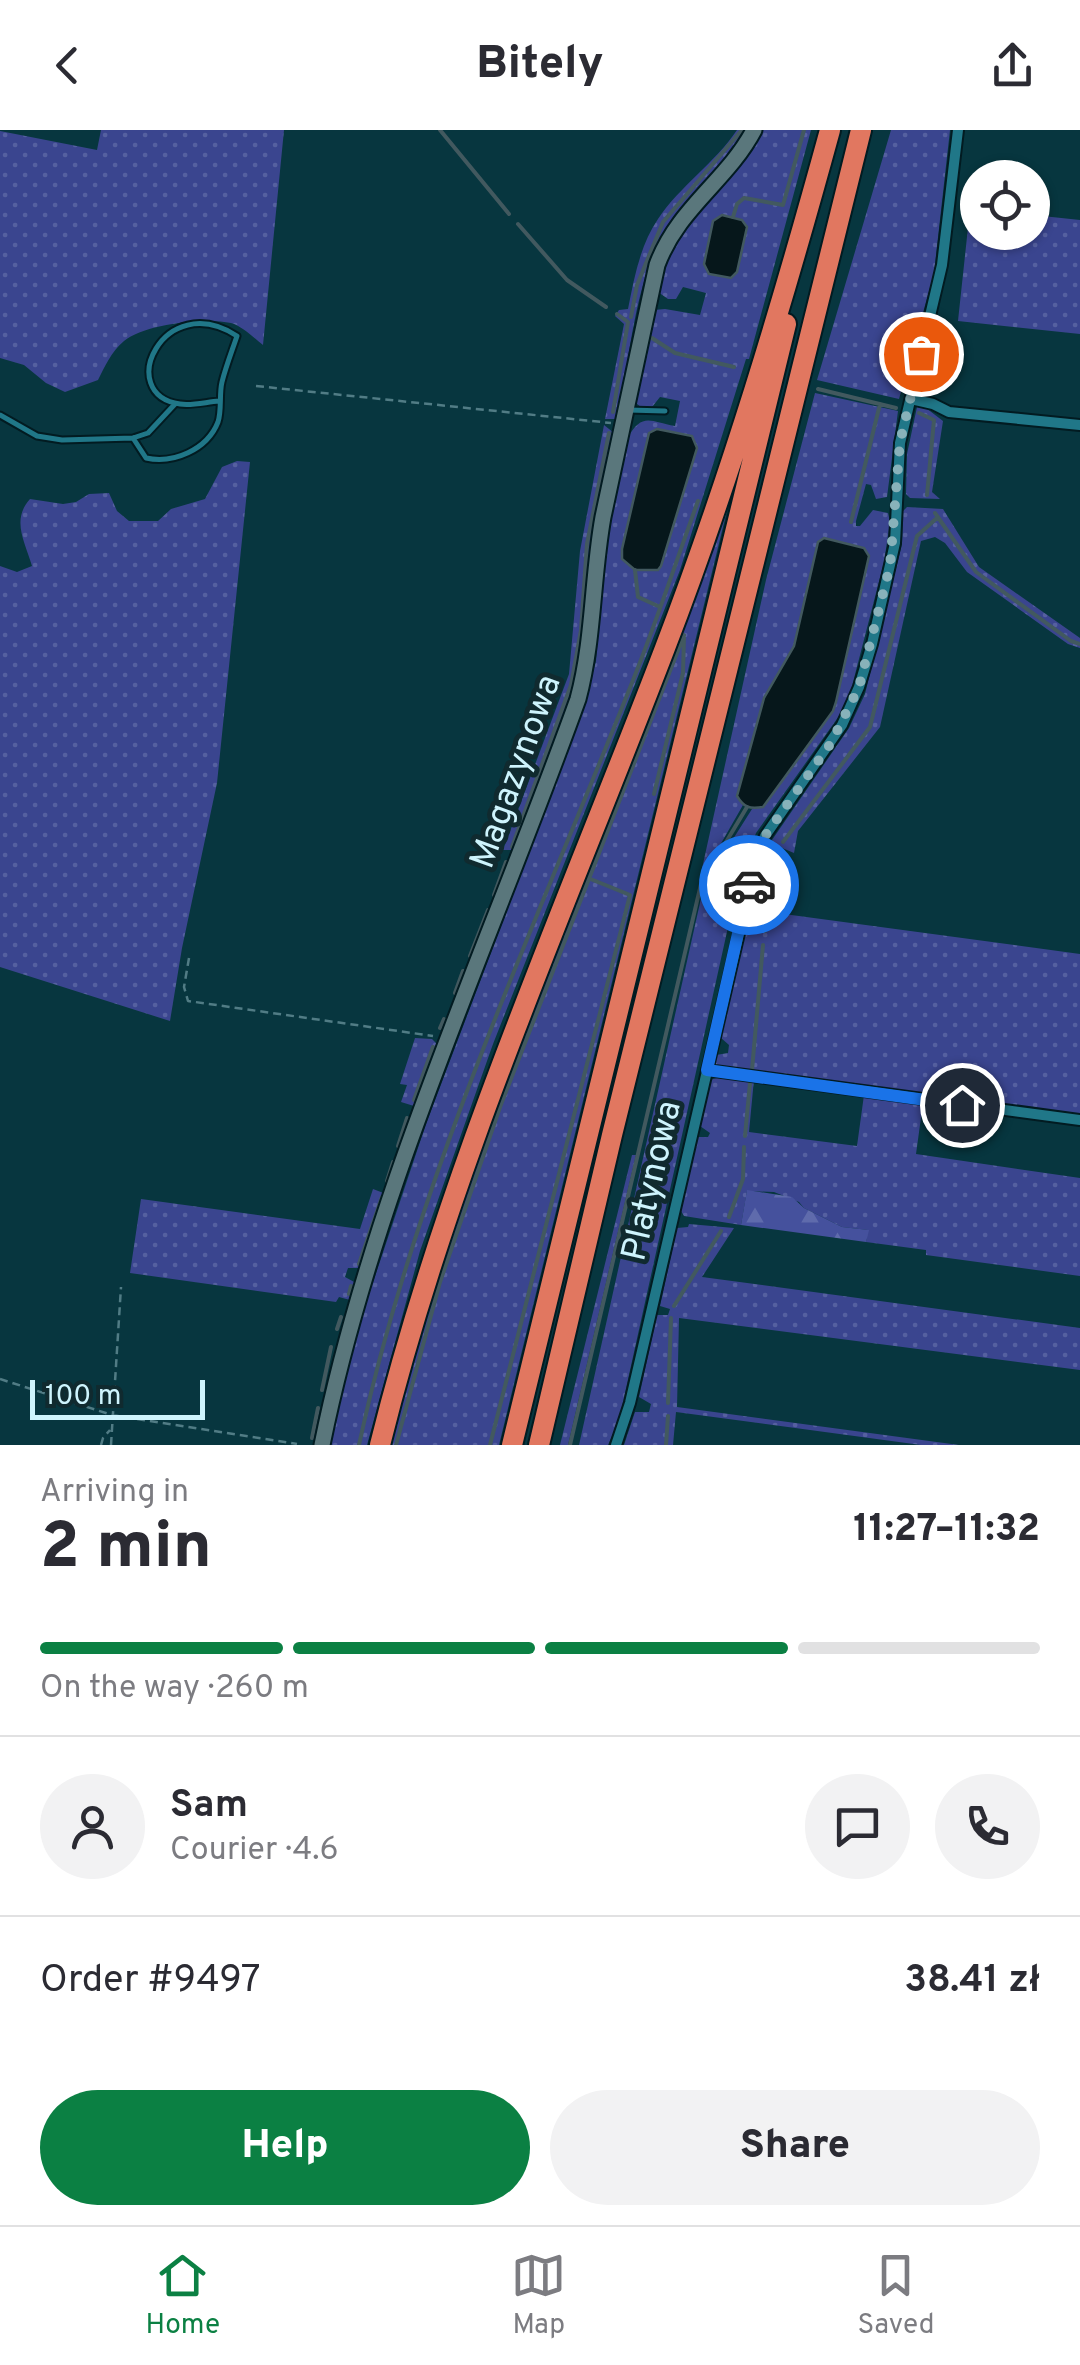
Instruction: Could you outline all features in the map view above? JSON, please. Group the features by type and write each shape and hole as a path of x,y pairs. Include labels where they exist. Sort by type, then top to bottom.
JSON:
{"highway":[{"path":"380,1445 461,1173 693,572 746,418 830,130"},
{"path":"540,1445 860,130"},
{"path":"512,1445 779,356 816,180"}],"street":[{"name":"Magazynowa","path":"322,1445 336,1374 353,1319 449,1040 578,700 590,647 596,556 652,282 664,248 692,204 736,158 754,130"},
{"name":"Platynowa","path":"616,1445 630,1403 748,889 765,836 831,743 859,687 890,566 900,442 942,265 958,130"},
{"path":"910,399 949,412 1080,425"},
{"path":"707,1070 1080,1120"}],"lane":[{"path":"133,438 146,458 166,462 208,438 219,420 219,400 237,336 216,327 186,326 172,330 155,347 148,370 158,393 175,404 219,400"},
{"path":"0,415 37,436 62,440 133,438 148,433 175,404"},
{"path":"624,417 665,412"}],"path":[{"path":"256,386 624,417"},
{"path":"190,958 184,986 188,1001 449,1040"},
{"path":"110,1445 121,1287"},
{"path":"0,1379 112,1415 297,1444"},
{"path":"101,1445 112,1430"}],"shaded area":[{"path":"101,130 284,130 263,345 231,323 160,326 124,341 98,380 65,392 24,365 0,358 0,131 97,150"},
{"path":"737,130 746,130 729,156 677,213 657,246 641,291 619,411 615,419 605,419 624,324 615,316 619,310 628,309 647,240 667,207"},
{"path":"763,130 811,130 749,359 680,570 493,1044 420,1251 367,1445 330,1445 354,1339 426,1124 583,710 596,661 605,547 627,439 637,425 647,420 675,426 680,401 660,397 652,407 642,408 636,403 654,310 700,315 706,293 683,287 676,299 668,299 658,292 666,265 690,223","holes":["722,215 742,220 747,227 737,272 725,277 709,274"]},
{"path":"891,130 950,130 934,273 899,399 817,380"},
{"path":"722,215 742,220 747,227 737,272 731,278 709,274 704,264 713,221"},
{"path":"1050,217 1080,220 1080,334 958,321 966,250 1050,250"},
{"path":"815,393 898,411 887,497 876,499 871,485 866,484 856,521 856,526 860,526 873,510 888,513 884,562 851,690 839,716 756,833 738,882 619,1420 608,1445 579,1445 704,885 752,809 763,807 833,711 869,556 818,542 794,646 764,698 737,796 743,805 699,882 766,580"},
{"path":"917,407 926,408 943,421 932,492 940,499 910,498 906,494 907,454"},
{"path":"604,425 614,433 574,692 514,850 503,850 569,674 580,551"},
{"path":"657,429 692,436 697,448 661,566 658,570 635,570 622,559 622,549 649,433"},
{"path":"237,461 250,462 217,783 170,1021 0,967 0,566 17,572 32,566 20,523 30,499 63,504 89,494 109,493 117,511 129,521 158,521 171,509 205,499 222,467"},
{"path":"732,490 499,1445 388,1445 423,1323 504,1082"},
{"path":"907,507 943,509 979,567 1080,638 1080,648 1068,644 967,572 945,543 935,537 921,541 880,727 798,831 794,853 772,840 849,728 865,694 902,544 903,511"},
{"path":"824,538 864,548 869,556 836,702 763,807 748,807 737,796 764,698 794,646 818,542"},
{"path":"768,852 792,863 787,895 761,889 756,883"},
{"path":"757,894 786,900 784,914 1080,954 1080,1117 719,1067 714,1063 716,1055 728,1053 729,1045 720,1037 751,898"},
{"path":"415,1038 432,1039 438,1045 414,1106 401,1102 407,1085 400,1084"},
{"path":"724,1076 754,1079 749,1132 857,1146 864,1095 923,1103 916,1154 1080,1178 1080,1276 926,1255 926,1250 866,1242 868,1230 842,1227 774,1192 747,1191 741,1225 684,1216 681,1211 697,1137 708,1137 710,1133 700,1126 710,1080"},
{"path":"632,1155 636,1155 568,1445 560,1445"},
{"path":"373,1189 386,1194 363,1268 348,1268 345,1277 356,1283 350,1300 339,1297 336,1302 130,1273 141,1199 360,1229"},
{"path":"689,1224 734,1228 702,1277 1080,1328 1080,1370 679,1318 677,1407 959,1445 921,1445 676,1412 673,1445 624,1445 635,1412 649,1412 651,1404 639,1397 657,1315 668,1315 670,1309 660,1306 677,1228"}],"green space":[{"path":"747,1190 792,1197 804,1208 842,1227 869,1230 866,1242 741,1225"}],"waterway":[{"path":"440,130 509,214"},
{"path":"631,317 637,285 663,222 742,130"},
{"path":"733,217 737,204 744,198 783,205 804,130"},
{"path":"518,224 567,280 606,307"},
{"path":"613,412 628,322 617,314"},
{"path":"652,338 675,353 734,367"},
{"path":"818,389 896,408"},
{"path":"851,522 880,404"},
{"path":"919,413 934,420 927,495"},
{"path":"512,847 571,685 581,630 587,544 609,433"},
{"path":"359,1445 384,1344 446,1147 639,665 698,501"},
{"path":"935,513 976,572 1080,644"},
{"path":"783,842 870,727 917,536 938,517"},
{"path":"635,570 638,597 660,607"},
{"path":"396,1445 440,1282 500,1107 684,635"},
{"path":"654,794 683,673 684,637"},
{"path":"570,1445 701,884 747,807"},
{"path":"772,886 779,859"},
{"path":"494,895 506,862"},
{"path":"490,1445 630,895 588,878"},
{"path":"765,931 769,903"},
{"path":"470,956 488,910"},
{"path":"752,1070 763,945"},
{"path":"455,993 463,971"},
{"path":"440,1028 444,1019"},
{"path":"414,1100 433,1047"},
{"path":"745,1136 750,1083"},
{"path":"398,1146 407,1118"},
{"path":"729,1217 743,1179 744,1147"},
{"path":"387,1181 393,1162"},
{"path":"359,1264 382,1197"},
{"path":"674,1306 721,1231"},
{"path":"349,1294 351,1286"},
{"path":"337,1329 341,1317"},
{"path":"668,1403 671,1318"},
{"path":"322,1390 331,1347"},
{"path":"312,1438 318,1408"},
{"path":"666,1445 668,1416"}],"way so far":[{"path":"749,885 765,836 831,743 859,687 890,566 900,442 921,354"}],"route":[{"path":"749,885 707,1070 962,1105"}]}
